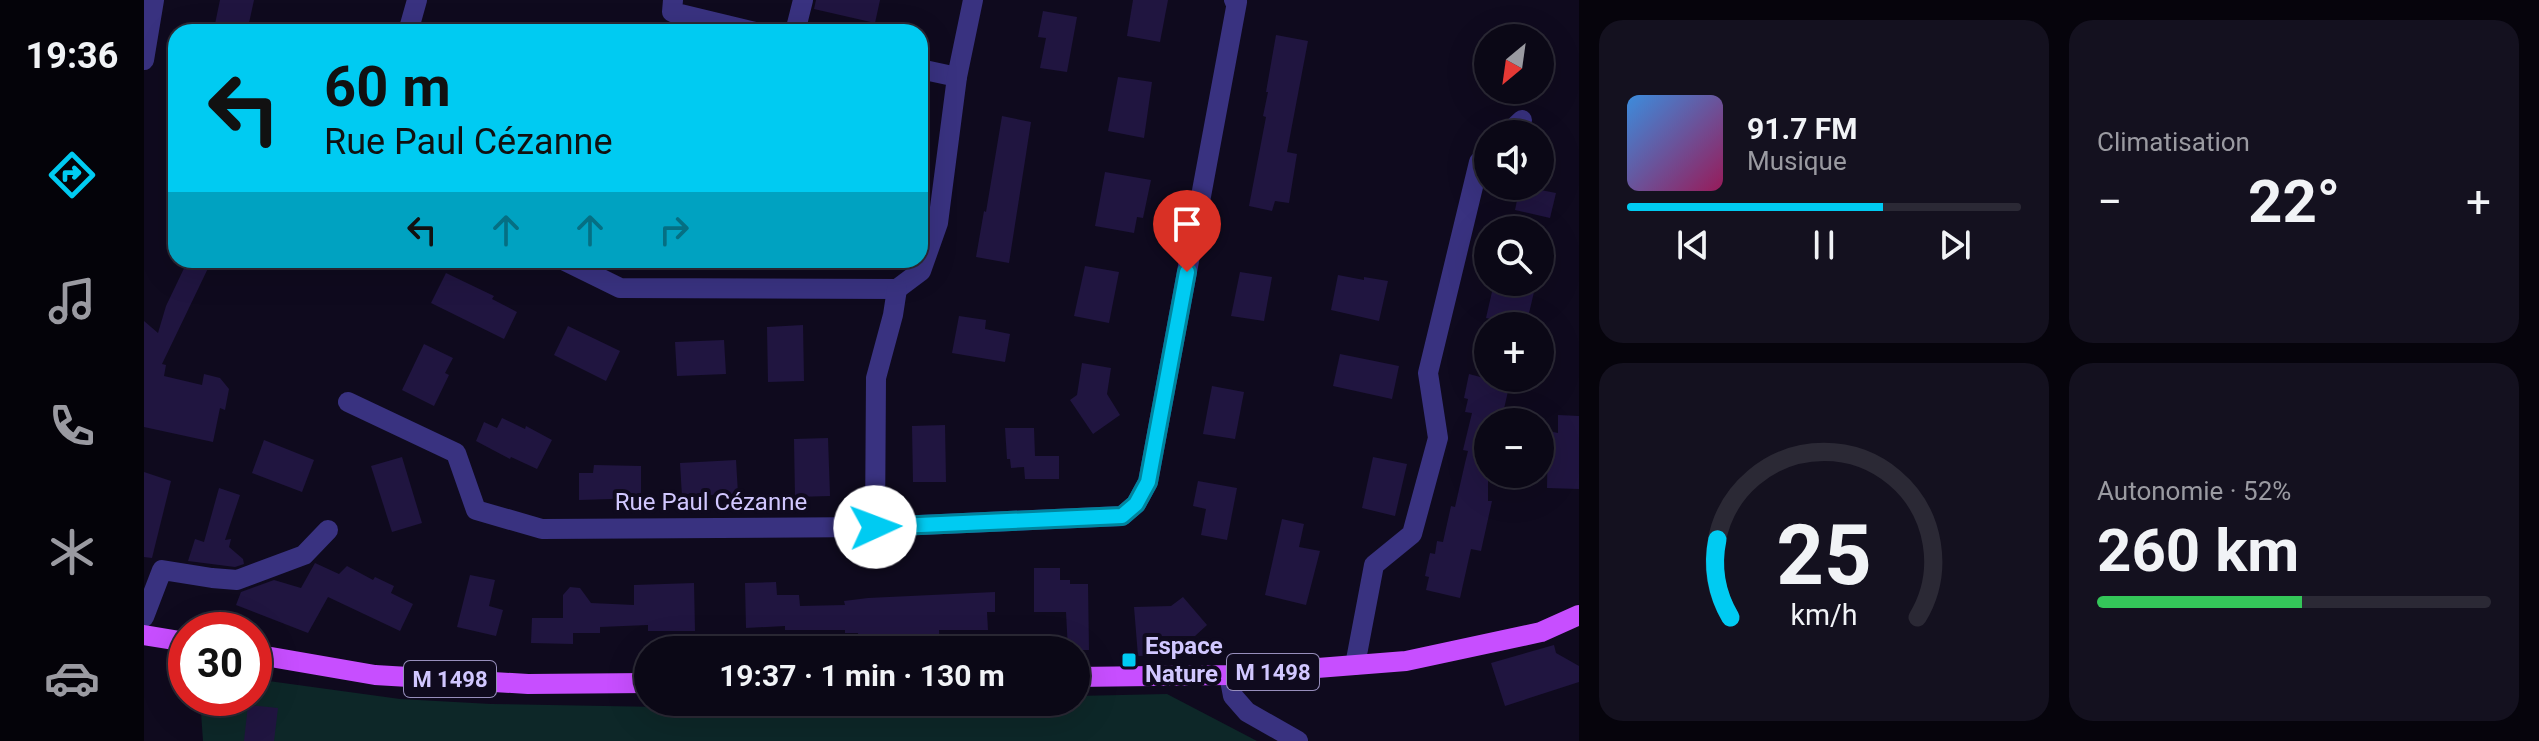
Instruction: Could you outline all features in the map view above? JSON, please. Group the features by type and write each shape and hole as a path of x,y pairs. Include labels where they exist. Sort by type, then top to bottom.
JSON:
{"main road":[{"name":"M 1498","path":"1090,677 1229,675 1406,661 1541,632 1579,615"},
{"path":"144,635 168,639"},
{"name":"M 1498","path":"272,657 375,675 528,684 634,683"}],"street":[{"path":"144,60 154,0"},
{"path":"410,24 417,0"},
{"path":"673,0 672,12 722,24"},
{"path":"797,24 803,0"},
{"path":"928,251 938,223 957,77 973,0"},
{"name":"Rue Paul Cézanne","path":"348,402 456,453 476,510 542,529 875,527 1122,516 1136,504 1148,482 1237,2 1234,0"},
{"path":"928,71 957,77"},
{"path":"1355,665 1374,565 1412,534 1438,438 1428,373 1474,183"},
{"path":"579,268 620,288 897,289 922,268"},
{"path":"875,527 876,378 897,289"},
{"path":"144,617 162,570 237,580 304,555 328,530"},
{"path":"1229,675 1233,696 1247,712 1298,741"}],"green space":[{"path":"272,681 400,699 634,707 634,716 1090,716 1090,696 1167,694 1257,741 203,741 201,716 272,716"}],"building":[{"path":"220,0 254,0 249,24 215,24"},
{"path":"816,0 880,0 875,23 814,9"},
{"path":"1133,0 1168,0 1160,42 1127,36"},
{"path":"1043,11 1077,17 1067,72 1040,68 1046,38 1038,37"},
{"path":"1276,35 1308,41 1287,152 1297,154 1289,203 1275,201 1272,211 1249,206 1266,117 1263,116"},
{"path":"1118,77 1152,82 1144,138 1108,131"},
{"path":"1002,116 1031,122 1009,263 976,257"},
{"path":"1105,172 1151,180 1143,218 1137,217 1134,233 1095,226"},
{"path":"1556,193 1550,216 1515,210 1517,200 1554,200"},
{"path":"1085,266 1119,272 1109,323 1074,316"},
{"path":"184,268 208,268 162,364 166,365 164,376 202,385 204,374 220,378 229,389 225,410 220,408 213,442 144,427 144,321 158,333 166,306"},
{"path":"1240,272 1272,277 1264,321 1231,316"},
{"path":"446,273 494,296 492,299 517,312 504,339 431,303"},
{"path":"1338,275 1388,281 1379,321 1331,310"},
{"path":"1491,296 1533,296 1529,312 1487,312"},
{"path":"959,316 986,320 985,329 1010,334 1005,362 952,353"},
{"path":"803,325 804,381 768,382 767,327"},
{"path":"568,326 620,351 606,381 554,355"},
{"path":"724,340 726,374 677,376 675,342"},
{"path":"424,344 453,358 445,373 449,375 434,406 402,390"},
{"path":"1340,354 1399,366 1392,399 1333,386"},
{"path":"1082,363 1111,368 1107,394 1120,415 1093,434 1070,400 1077,395"},
{"path":"1469,374 1474,375 1474,392 1508,392 1504,408 1474,408 1474,488 1488,488 1488,501 1492,501 1481,551 1471,549 1460,598 1426,590 1429,577 1425,576 1430,553 1435,554 1437,541 1443,542 1468,451 1463,450 1472,413 1465,412 1468,399 1464,398"},
{"path":"1212,386 1244,392 1235,439 1203,434"},
{"path":"1558,415 1579,416 1579,489 1547,488 1554,488 1554,432 1558,433"},
{"path":"502,418 552,440 537,469 476,441 484,422 497,428"},
{"path":"945,425 946,482 913,482 912,426"},
{"path":"1005,428 1034,428 1035,456 1059,456 1059,479 1025,479 1024,467 1011,468 1010,459 1007,459"},
{"path":"828,438 830,496 795,497 794,439"},
{"path":"264,440 314,460 302,492 252,473"},
{"path":"402,457 422,523 392,532 371,466"},
{"path":"1373,457 1407,464 1395,516 1362,508"},
{"path":"736,460 738,494 682,496 680,463"},
{"path":"594,465 641,466 641,498 579,500 579,473 593,473"},
{"path":"144,472 171,481 152,558 144,557"},
{"path":"1198,481 1237,488 1227,540 1201,535 1206,509 1193,506"},
{"path":"219,488 240,495 225,540 231,539 229,547 243,559 244,564 235,567 188,561 195,539 204,542"},
{"path":"1282,519 1304,524 1299,547 1320,551 1306,605 1265,595"},
{"path":"315,563 339,574 347,566 373,580 375,577 394,586 391,593 413,604 400,631 328,597 308,633 272,619 272,612 254,612 236,605 241,592 274,580 301,588"},
{"path":"1034,568 1060,568 1060,580 1070,580 1070,584 1088,584 1089,636 1067,636 1066,612 1034,612"},
{"path":"470,575 495,580 489,606 503,610 496,636 457,627"},
{"path":"776,582 777,595 799,595 800,606 845,605 844,601 868,598 995,592 995,612 987,612 988,630 939,630 939,636 858,636 858,633 845,633 845,630 785,630 785,626 746,628 745,583"},
{"path":"694,583 695,631 648,631 648,625 600,627 600,633 573,633 573,644 531,643 532,618 563,618 563,595 570,587 580,588 591,603 634,605 634,585"},
{"path":"1183,597 1207,625 1195,636 1161,636 1161,655 1138,656 1134,607 1171,606"},
{"path":"1554,645 1556,653 1579,666 1579,682 1505,706 1491,663"},
{"path":"272,707 278,708 274,741 244,741 247,716 272,716"}],"place":[{"name":"Espace Nature","path":"1129,660"}],"route":[{"path":"875,527 1122,516 1136,504 1148,482 1187,272"}]}
